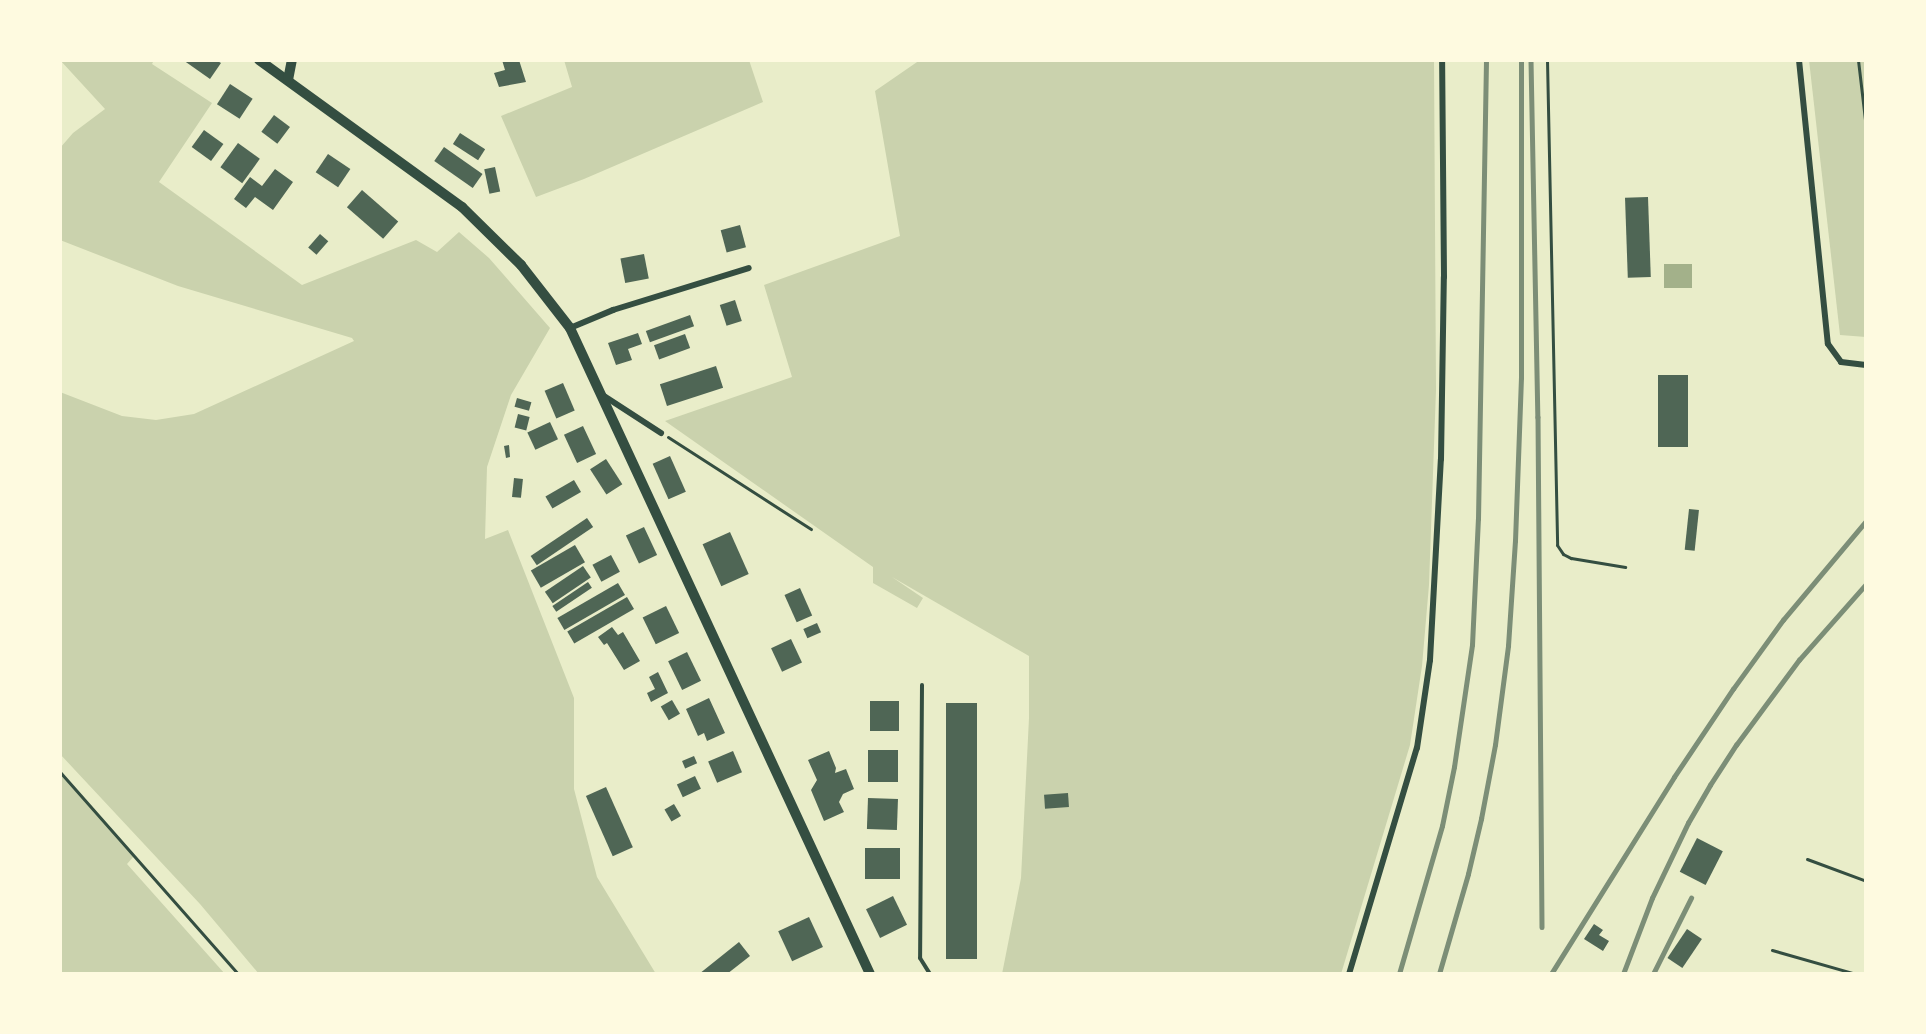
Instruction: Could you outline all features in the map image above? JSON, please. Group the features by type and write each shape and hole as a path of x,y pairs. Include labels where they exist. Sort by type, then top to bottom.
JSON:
{"street":[{"path":"259,60 462,207 521,266 570,328 870,974"},
{"path":"288,80 292,60"},
{"path":"1349,974 1417,748 1430,660 1441,459 1444,277 1442,60"},
{"path":"1799,60 1828,344 1841,363 1866,365"},
{"path":"570,328 613,310 749,268"},
{"path":"601,394 661,433"}],"lane":[{"path":"922,686 920,958 930,974"}],"path":[{"path":"1547,60 1557,545 1563,554 1571,558 1624,567"},
{"path":"1858,60 1866,128"},
{"path":"661,433 811,529"},
{"path":"60,772 238,974"},
{"path":"1806,859 1866,881"},
{"path":"1772,950 1856,974"}],"shaded area":[{"path":"60,60 154,60 152,64 212,103 159,182 302,285 416,240 437,252 459,232 489,258 550,328 511,395 487,467 485,539 508,530 574,698 574,789 597,877 656,974 259,974 200,904 60,754 60,392 122,416 156,420 194,414 354,341 352,338 178,286 60,240 60,148 73,133 105,109"},
{"path":"564,60 749,60 763,102 584,179 536,197 501,116 572,87"},
{"path":"920,60 1434,60 1436,390 1429,585 1422,666 1410,745 1341,974 1002,974 1021,878 1029,718 1029,656 892,577 923,598 917,608 873,583 873,567 665,421 792,377 764,285 900,236 875,91"},
{"path":"1809,60 1866,60 1866,337 1840,335"},
{"path":"1664,264 1692,264 1692,288 1664,288"},
{"path":"60,772 134,856 127,864 225,974 60,974"}],"building":[{"path":"183,60 216,60 221,63 210,79"},
{"path":"502,60 519,60 526,82 499,87 494,73 505,70"},
{"path":"230,84 253,99 240,119 217,104"},
{"path":"274,115 290,127 277,144 261,132"},
{"path":"204,130 223,144 211,161 192,147"},
{"path":"460,133 485,149 478,160 453,144"},
{"path":"238,143 260,159 242,183 220,167"},
{"path":"444,147 483,174 473,188 434,161"},
{"path":"328,154 350,169 338,187 316,172"},
{"path":"495,167 500,191 489,194 484,169"},
{"path":"275,169 293,182 273,210 255,197 246,208 234,199 250,177 262,186"},
{"path":"362,190 398,221 383,239 347,207"},
{"path":"1648,197 1651,277 1628,278 1625,198"},
{"path":"740,225 746,247 727,252 721,230"},
{"path":"320,234 328,241 316,255 308,248"},
{"path":"644,254 649,279 625,283 620,259"},
{"path":"735,300 742,321 727,326 720,305"},
{"path":"690,315 694,326 650,342 646,331"},
{"path":"638,333 642,344 628,349 632,360 616,365 608,343"},
{"path":"685,334 690,348 659,359 654,345"},
{"path":"716,366 723,388 667,406 660,384"},
{"path":"1658,375 1688,375 1688,447 1658,447"},
{"path":"563,383 575,411 556,418 545,391"},
{"path":"517,398 531,402 529,411 515,407"},
{"path":"518,414 530,417 526,430 515,428"},
{"path":"550,422 558,439 535,450 527,433"},
{"path":"583,426 596,454 577,463 564,435"},
{"path":"509,445 510,457 506,458 504,446"},
{"path":"670,456 686,492 669,499 653,464"},
{"path":"606,459 622,484 606,495 590,469"},
{"path":"514,478 523,479 521,498 512,497"},
{"path":"574,480 581,492 552,509 545,496"},
{"path":"1689,509 1699,510 1695,551 1685,550"},
{"path":"587,518 593,527 537,565 531,556"},
{"path":"644,527 657,555 639,564 626,535"},
{"path":"730,532 749,574 721,586 703,544"},
{"path":"575,545 585,562 541,588 531,570"},
{"path":"611,555 620,572 601,582 592,565"},
{"path":"583,566 591,578 553,603 545,592"},
{"path":"588,582 592,588 556,612 552,606"},
{"path":"618,583 625,595 564,630 557,618"},
{"path":"800,588 812,615 797,622 784,595"},
{"path":"627,597 634,609 574,644 567,632"},
{"path":"666,606 679,633 656,644 643,617"},
{"path":"817,623 821,632 807,638 803,629"},
{"path":"612,627 618,635 623,632 640,661 624,670 607,643 604,645 598,637"},
{"path":"791,639 802,663 782,672 771,648"},
{"path":"687,652 701,681 682,690 668,661"},
{"path":"658,672 668,693 651,702 647,693 655,689 649,677"},
{"path":"709,698 725,733 707,741 704,733 698,736 686,709"},
{"path":"672,700 680,714 669,720 661,706"},
{"path":"870,701 899,701 899,731 870,731"},
{"path":"946,703 977,703 977,959 946,959"},
{"path":"868,750 898,750 898,782 868,782"},
{"path":"733,751 742,772 717,783 708,762"},
{"path":"829,751 836,768 835,773 846,769 854,789 843,794 839,802 844,812 824,821 811,790 817,780 808,760"},
{"path":"694,756 697,763 685,768 682,761"},
{"path":"695,776 701,789 683,797 677,784"},
{"path":"606,787 633,847 613,856 586,796"},
{"path":"1068,793 1069,807 1045,809 1044,795"},
{"path":"868,798 898,799 897,830 867,829"},
{"path":"674,804 681,816 671,822 664,810"},
{"path":"1697,838 1723,851 1706,885 1680,872"},
{"path":"865,848 900,848 900,879 865,879"},
{"path":"893,896 907,925 880,938 866,909"},
{"path":"809,917 823,947 792,961 778,931"},
{"path":"1594,924 1603,930 1599,935 1609,941 1603,951 1584,939"},
{"path":"1687,929 1702,939 1682,968 1667,958"},
{"path":"739,942 750,956 727,974 699,974"}],"railway":[{"path":"1399,974 1442,826 1454,767 1472,645 1478,519 1486,60"},
{"path":"1439,974 1468,874 1481,819 1495,745 1508,646 1515,541 1521,378 1521,60"},
{"path":"1531,60 1538,417 1542,927"},
{"path":"1551,974 1674,777 1733,689 1783,620 1866,521"},
{"path":"1623,974 1652,898 1688,823 1710,785 1736,745 1799,660 1866,584"},
{"path":"1653,974 1691,898"}]}
